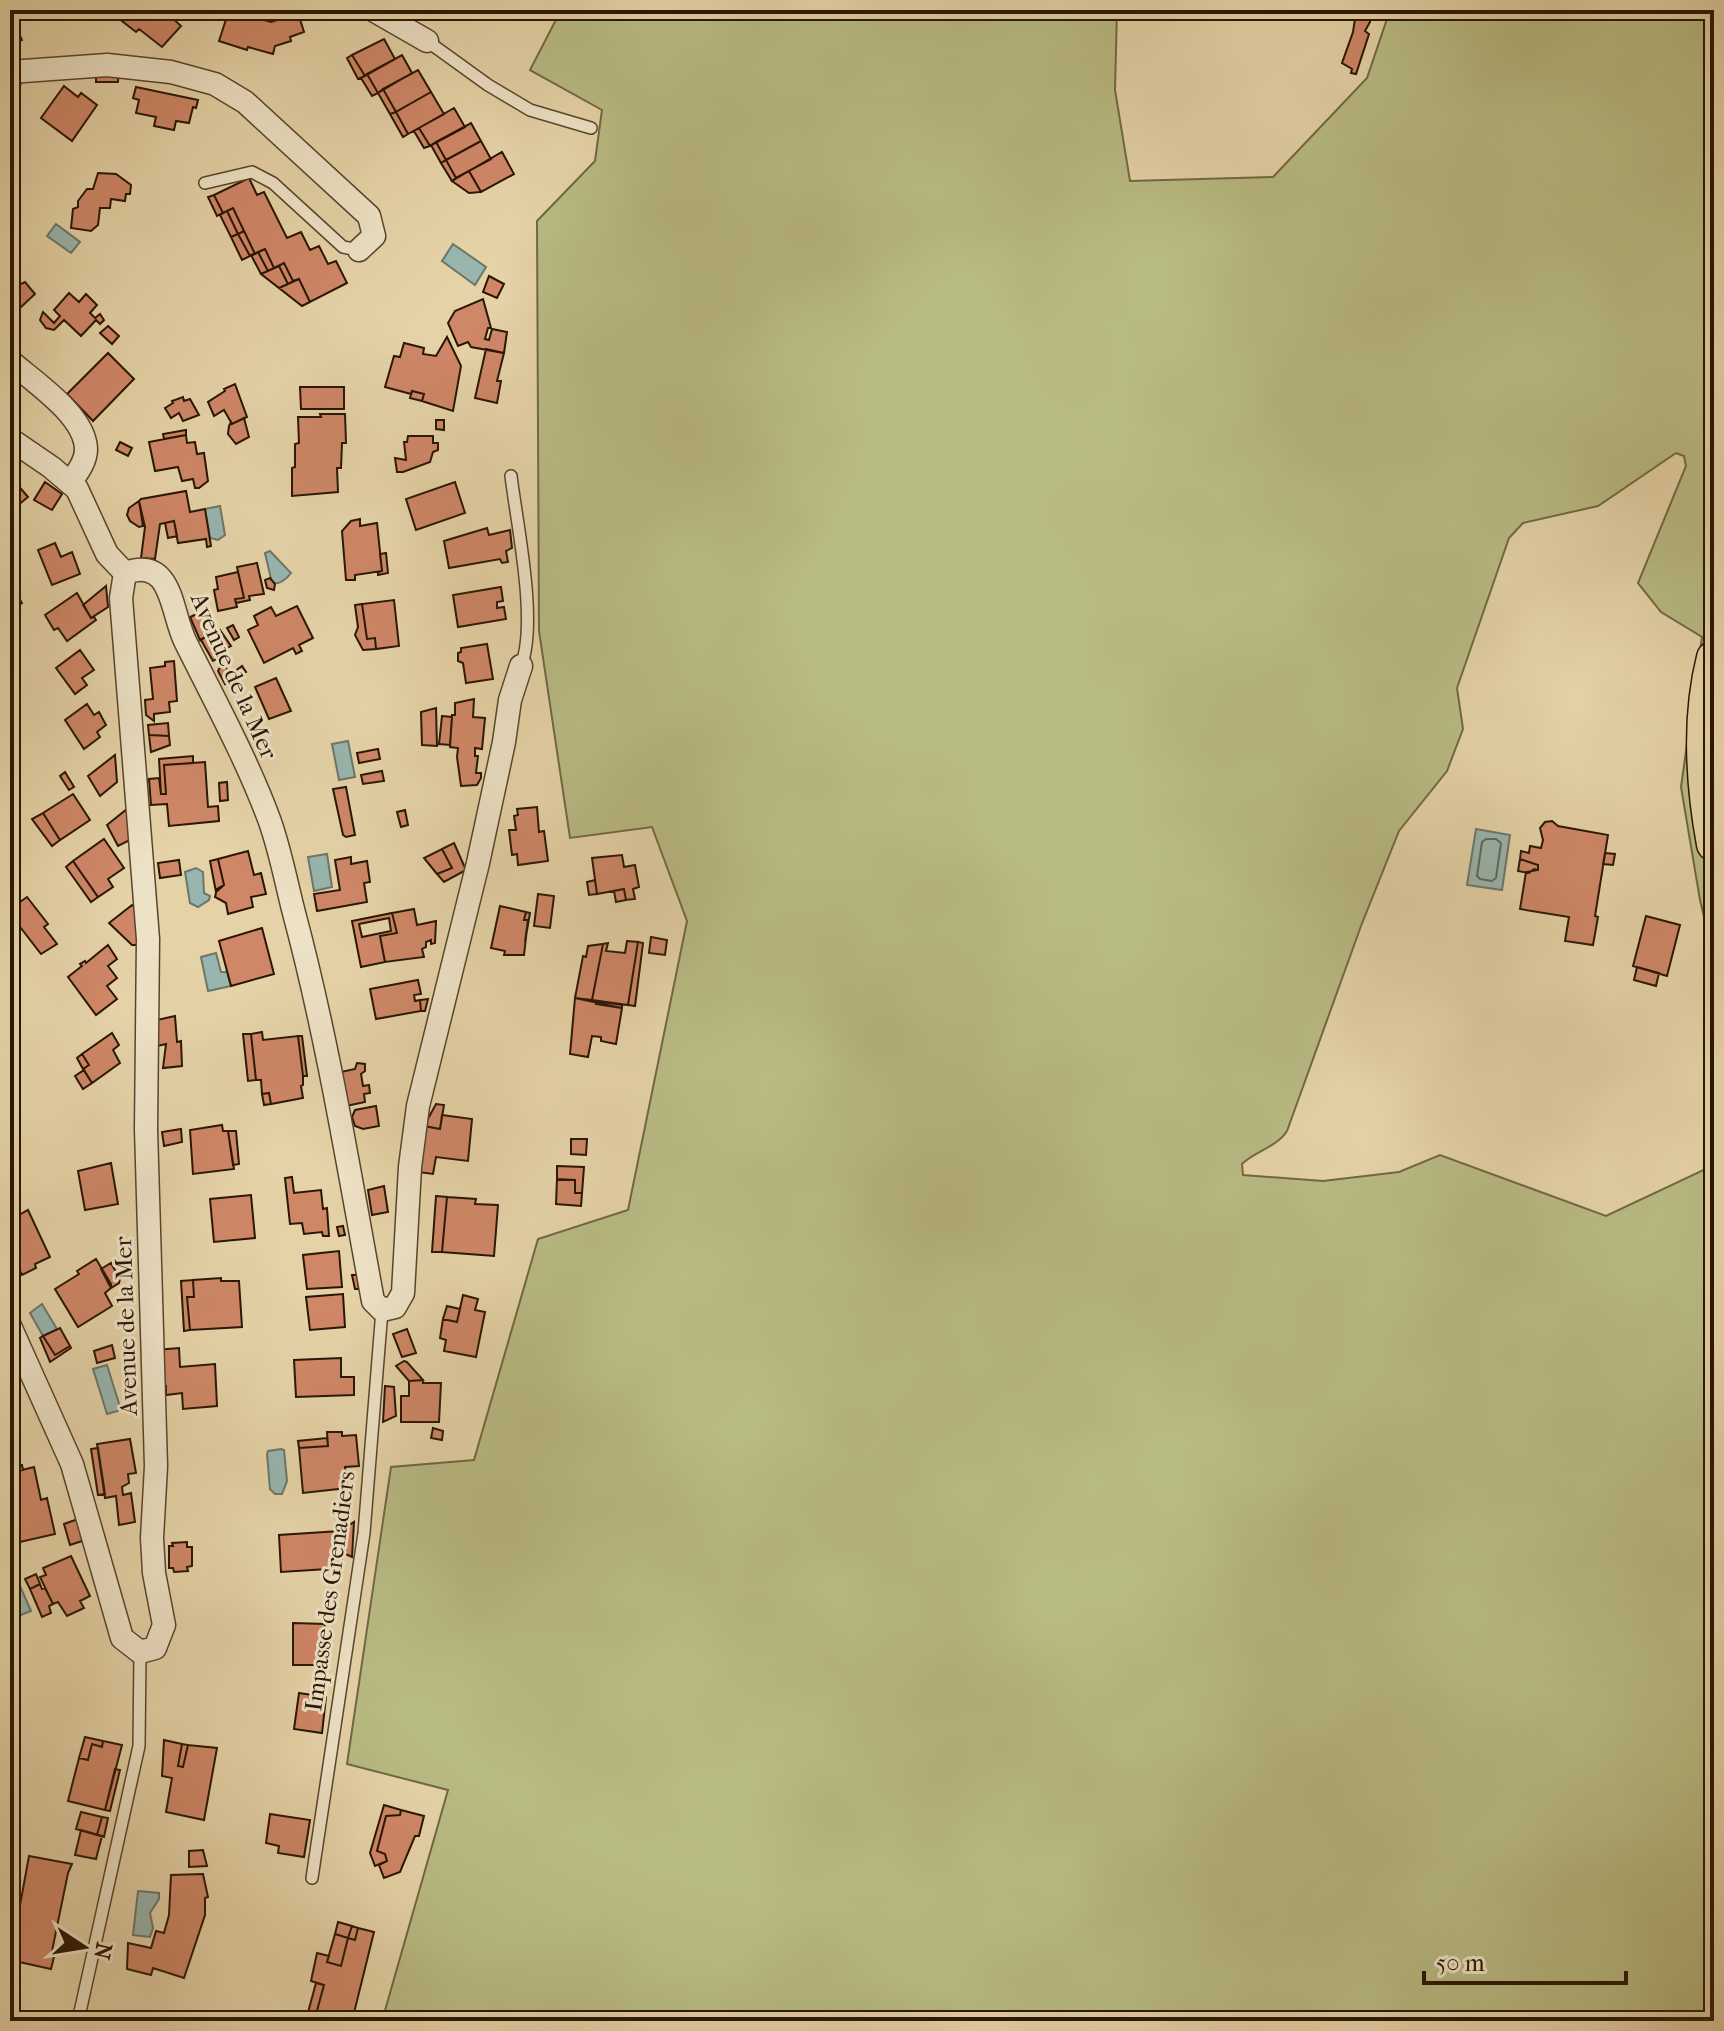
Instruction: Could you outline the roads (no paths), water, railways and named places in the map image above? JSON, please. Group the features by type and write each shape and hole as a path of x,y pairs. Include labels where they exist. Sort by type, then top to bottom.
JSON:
{"main road":[{"path":"1714,658 1705,730 1704,771 1714,844"}],"street":[{"path":"373,10 427,41"},
{"path":"10,72 107,65 171,72 215,84 245,102 369,216 374,236 359,250"},
{"path":"10,361 69,413 82,433 86,451 73,486"},
{"path":"10,439 73,486 107,554 125,573"},
{"name":"Avenue de la Mer","path":"140,1652 155,1648 164,1625 154,1573 152,1538 156,1466 146,1129 148,939 121,598 125,573 140,568 153,572 166,583 183,636 269,820 311,977 373,1301 382,1310"},
{"path":"382,1310 395,1307 403,1293 410,1167 418,1106 478,863 510,700 521,666"},
{"path":"10,1326 72,1464 122,1638 140,1652"}],"lane":[{"path":"427,41 488,85 530,110 591,128"},
{"path":"205,183 252,172 273,183 343,247 359,250"},
{"path":"511,476 529,622 527,651 521,666"},
{"name":"Impasse des Grenadiers","path":"312,1878 364,1533 382,1310"},
{"path":"78,2021 139,1746 140,1652"}],"water":[{"path":"56,224 80,242 71,253 47,236"},
{"path":"453,244 486,267 475,285 442,261"},
{"path":"220,506 225,535 218,540 210,538 205,509"},
{"path":"270,551 291,573 277,583 272,583 265,553"},
{"path":"348,741 355,777 339,780 332,744"},
{"path":"1476,829 1510,835 1502,890 1467,885"},
{"path":"327,854 332,887 314,891 308,857"},
{"path":"196,868 203,872 204,893 210,896 198,907 190,903 185,872"},
{"path":"216,953 221,972 227,972 231,986 208,991 201,957"},
{"path":"42,1304 57,1329 43,1336 30,1313"},
{"path":"107,1365 121,1410 107,1414 93,1369"},
{"path":"284,1450 287,1481 282,1494 275,1494 270,1489 267,1454 268,1451"},
{"path":"20,1586 31,1611 16,1617 10,1603 10,1590"},
{"path":"138,1891 159,1893 159,1899 150,1913 153,1928 150,1937 133,1935"}]}
